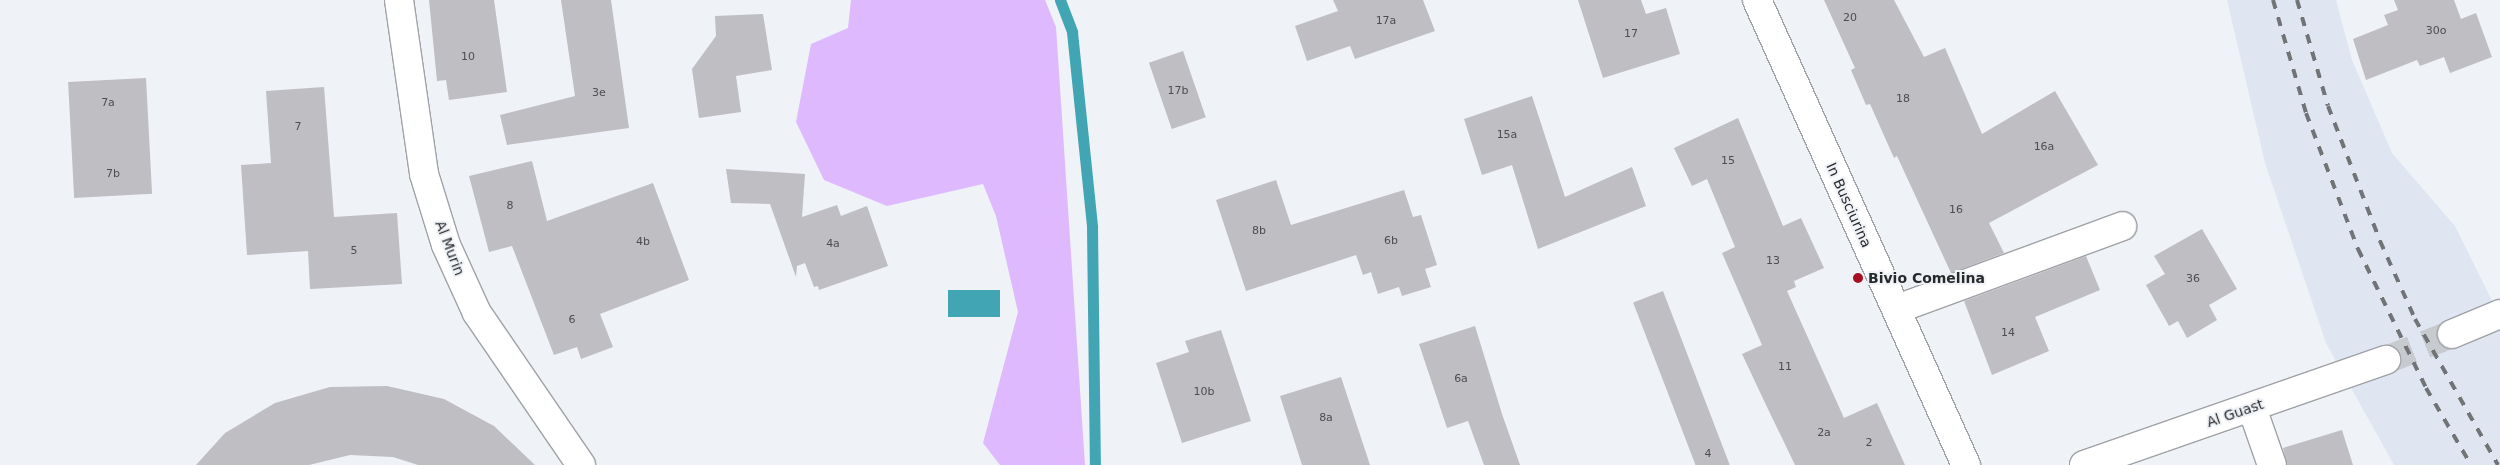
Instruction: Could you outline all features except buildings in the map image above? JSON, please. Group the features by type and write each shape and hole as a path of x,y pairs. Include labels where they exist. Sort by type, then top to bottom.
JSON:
{"street":[{"name":"Al Murin","path":"400,0 424,174 446,245 477,313 581,465"},
{"name":"In Busciurina","path":"1756,0 1966,465"},
{"path":"1896,309 2122,226"},
{"path":"2452,334 2500,314"},
{"name":"Al Guast","path":"2084,465 2386,360"},
{"path":"2252,408 2272,465"}],"shaded area":[{"path":"851,0 1045,0 1056,27 1085,465 1000,465 983,443 1018,312 996,216 983,184 887,206 824,180 796,122 811,44 848,28"},
{"path":"2227,0 2336,0 2352,60 2392,153 2455,226 2500,317 2500,465 2394,465 2326,343 2265,163"}],"water":[{"path":"948,290 1000,290 1000,317 948,317"}],"waterway":[{"path":"1060,0 1072,32 1092,227 1095,465"}],"tunnel":[{"path":"2386,360 2452,334"}],"railway":[{"path":"2273,0 2306,113 2358,249 2426,388 2471,465"},
{"path":"2297,0 2328,106 2380,241 2415,319 2498,465"}],"place":[{"name":"Bivio Comelina","path":"1858,278"}]}
